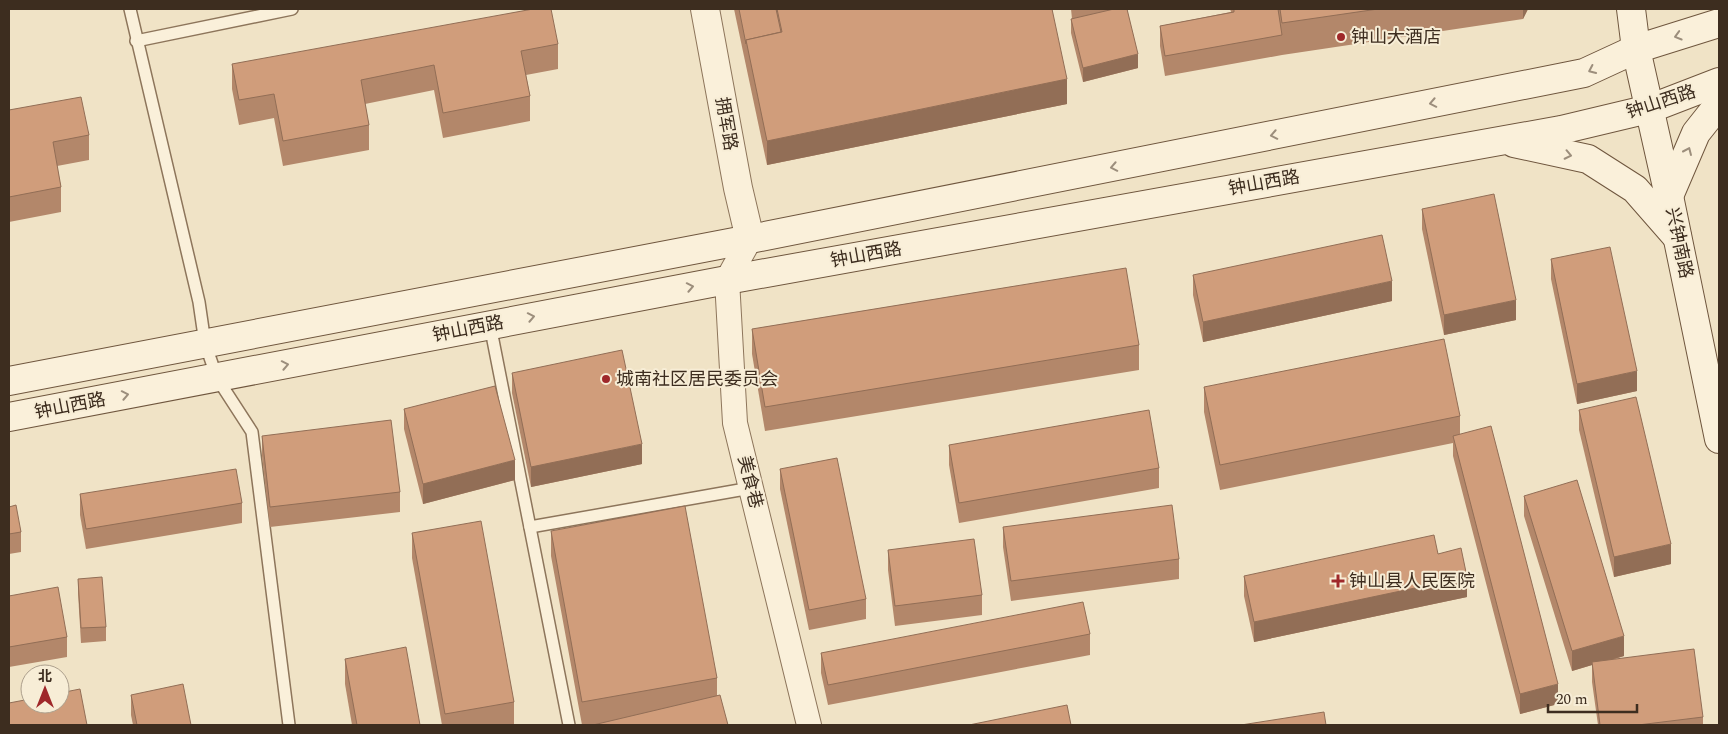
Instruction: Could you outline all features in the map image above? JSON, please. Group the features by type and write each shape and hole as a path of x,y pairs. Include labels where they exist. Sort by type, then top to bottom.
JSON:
{"main road":[{"name":"拥军路","path":"705,9 738,188 750,239"},
{"name":"兴钟南路","path":"1631,9 1636,49 1669,196 1719,439"},
{"name":"钟山西路","path":"9,381 750,239 1584,73 1636,49 1719,23"},
{"name":"钟山西路","path":"9,417 727,280 1561,130 1649,108 1719,82"},
{"path":"1669,196 1696,133 1719,104"},
{"path":"1503,141 1588,159 1635,189 1678,239"}],"street":[{"path":"727,280 750,239"},
{"name":"美食巷","path":"727,280 735,423 809,725"}],"lane":[{"path":"130,9 199,302 205,343 217,378 252,432 289,725"},
{"path":"136,41 292,9"},
{"path":"490,325 569,725"},
{"path":"530,527 751,488"}],"building":[{"path":"533,9 551,9 558,44 521,51 530,96 443,113 434,65 361,80 369,125 283,141 274,94 239,100 232,64"},
{"path":"739,9 776,9 781,32 746,40 746,44"},
{"path":"777,9 1052,9 1067,79 767,141 746,40 782,32"},
{"path":"1114,9 1127,9 1138,54 1083,68 1071,19"},
{"path":"1234,9 1278,9 1282,35 1165,56 1160,26 1234,12"},
{"path":"1280,9 1378,9 1282,23"},
{"path":"81,97 89,135 53,142 61,187 9,197 9,110"},
{"path":"1494,194 1516,300 1444,315 1422,209"},
{"path":"1382,235 1392,281 1203,322 1193,275"},
{"path":"1610,247 1637,371 1577,384 1551,259"},
{"path":"1126,268 1139,345 765,407 752,329"},
{"path":"1444,339 1460,416 1220,465 1204,387"},
{"path":"622,350 642,444 531,467 512,373"},
{"path":"495,386 515,460 423,484 404,409"},
{"path":"1636,397 1671,544 1614,557 1579,410"},
{"path":"1149,410 1159,468 959,503 949,445"},
{"path":"391,420 400,492 270,507 262,436"},
{"path":"1491,426 1558,684 1520,694 1453,436"},
{"path":"837,458 866,599 809,610 780,469"},
{"path":"236,469 242,503 86,529 80,494"},
{"path":"1577,480 1624,636 1572,651 1524,496"},
{"path":"16,505 21,532 9,534 9,507"},
{"path":"1172,505 1179,559 1011,581 1003,527"},
{"path":"685,506 717,678 582,702 551,531"},
{"path":"481,521 514,702 445,714 412,533"},
{"path":"1434,535 1438,554 1461,548 1467,577 1254,622 1244,576"},
{"path":"974,539 982,595 895,606 888,550"},
{"path":"102,577 106,627 81,628 78,579"},
{"path":"58,587 67,637 9,647 9,596"},
{"path":"1083,602 1090,634 828,685 821,653"},
{"path":"406,647 420,725 357,725 345,659"},
{"path":"1694,649 1703,717 1638,725 1600,725 1592,662"},
{"path":"183,684 191,725 137,725 131,695"},
{"path":"80,689 87,725 9,725 9,703 20,701 20,714 70,714 70,691"},
{"path":"720,695 728,725 593,725"},
{"path":"1067,705 1071,725 969,725"},
{"path":"1324,712 1326,725 1241,725"}],"place":[{"name":"钟山大酒店","path":"1341,37"},
{"name":"城南社区居民委员会","path":"606,379"},
{"name":"钟山县人民医院","path":"1338,581"}]}
